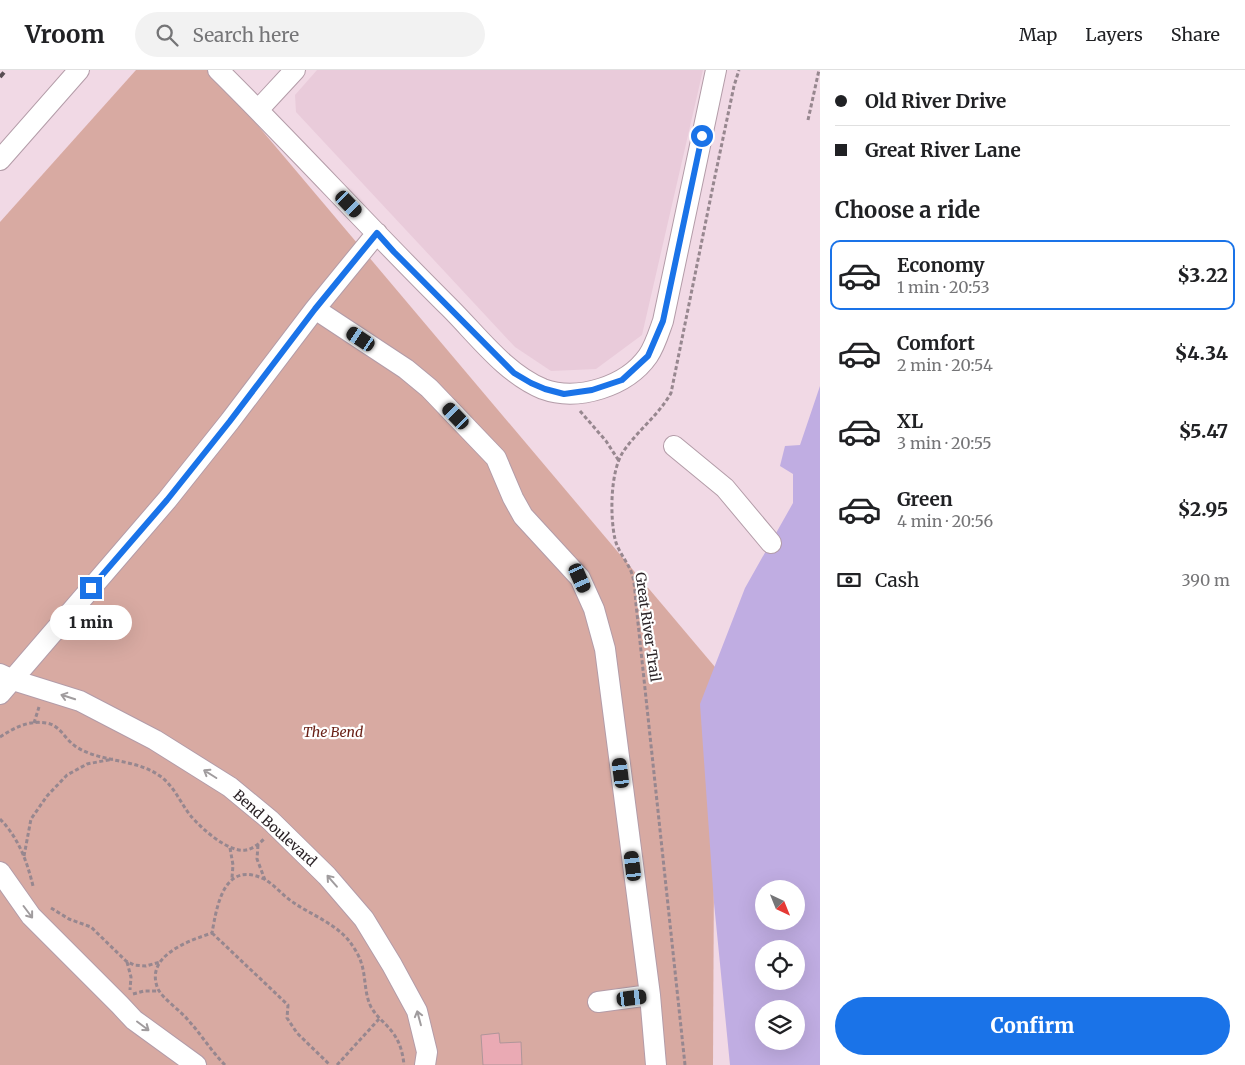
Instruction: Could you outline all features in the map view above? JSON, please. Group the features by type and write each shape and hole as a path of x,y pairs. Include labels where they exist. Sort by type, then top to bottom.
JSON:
{"street":[{"path":"0,160 78,70"},
{"path":"218,70 514,373 545,389 564,394 592,390 622,380 648,356 660,330 667,303 716,70"},
{"path":"258,110 295,70"},
{"path":"4,682 167,500 315,309 377,233"},
{"path":"315,309 406,369 429,388 496,458 523,516 580,578 594,610 605,649 650,995 656,1065"},
{"path":"674,446 724,488 771,542"},
{"name":"Bend Boulevard","path":"4,682 80,701 155,740 230,787 277,827 327,876 364,919 417,1010 427,1052 425,1065"},
{"path":"0,872 31,916 134,1020 176,1059 196,1065"},
{"path":"598,1002 650,995"}],"path":[{"name":"Great River Trail","path":"685,1065 636,604 632,574 615,541 612,495 616,470 622,453 662,408 671,392 734,86 739,70"},
{"path":"808,120 819,70"},
{"path":"564,394 606,441 619,461"},
{"path":"0,737 14,728 30,723 55,725 74,746 93,754 146,767 161,776 176,792 191,816 212,836 236,850 247,850 258,845 277,827"},
{"path":"24,856 31,819 47,796 67,775 87,764 113,759"},
{"path":"0,818 11,830 24,856 34,887"},
{"path":"258,845 257,859 265,880"},
{"path":"212,933 217,905 225,887 232,878 233,865 230,847"},
{"path":"232,878 242,875 253,875 265,880 291,901 328,922 349,941 361,960 370,1004 379,1020 393,1032 399,1043 404,1065"},
{"path":"49,907 69,919 91,927 126,961 134,966 146,966 160,962"},
{"path":"212,933 188,940 165,955 155,975 159,991 188,1019 225,1065"},
{"path":"212,933 288,1005 287,1018 296,1033 330,1065"},
{"path":"126,961 131,977 129,996"},
{"path":"337,1065 379,1020"}],"shaded area":[{"path":"317,70 703,70 642,335 596,369 551,371 515,347 296,112 295,95"},
{"path":"820,386 820,1065 730,1065 714,903 700,704 745,588 793,503 793,474 780,466 785,446 800,445"}],"green space":[{"name":"The Bend","path":"136,70 211,70 715,667 713,1065 0,1065 0,222"}],"building":[{"path":"499,1033 500,1043 521,1042 522,1065 483,1065 481,1035"}],"railway":[{"path":"0,77 6,70"}],"route":[{"path":"91,588 167,500 315,309 377,233 514,373 545,389 564,394 592,390 622,380 648,356 663,321 702,136"}]}
